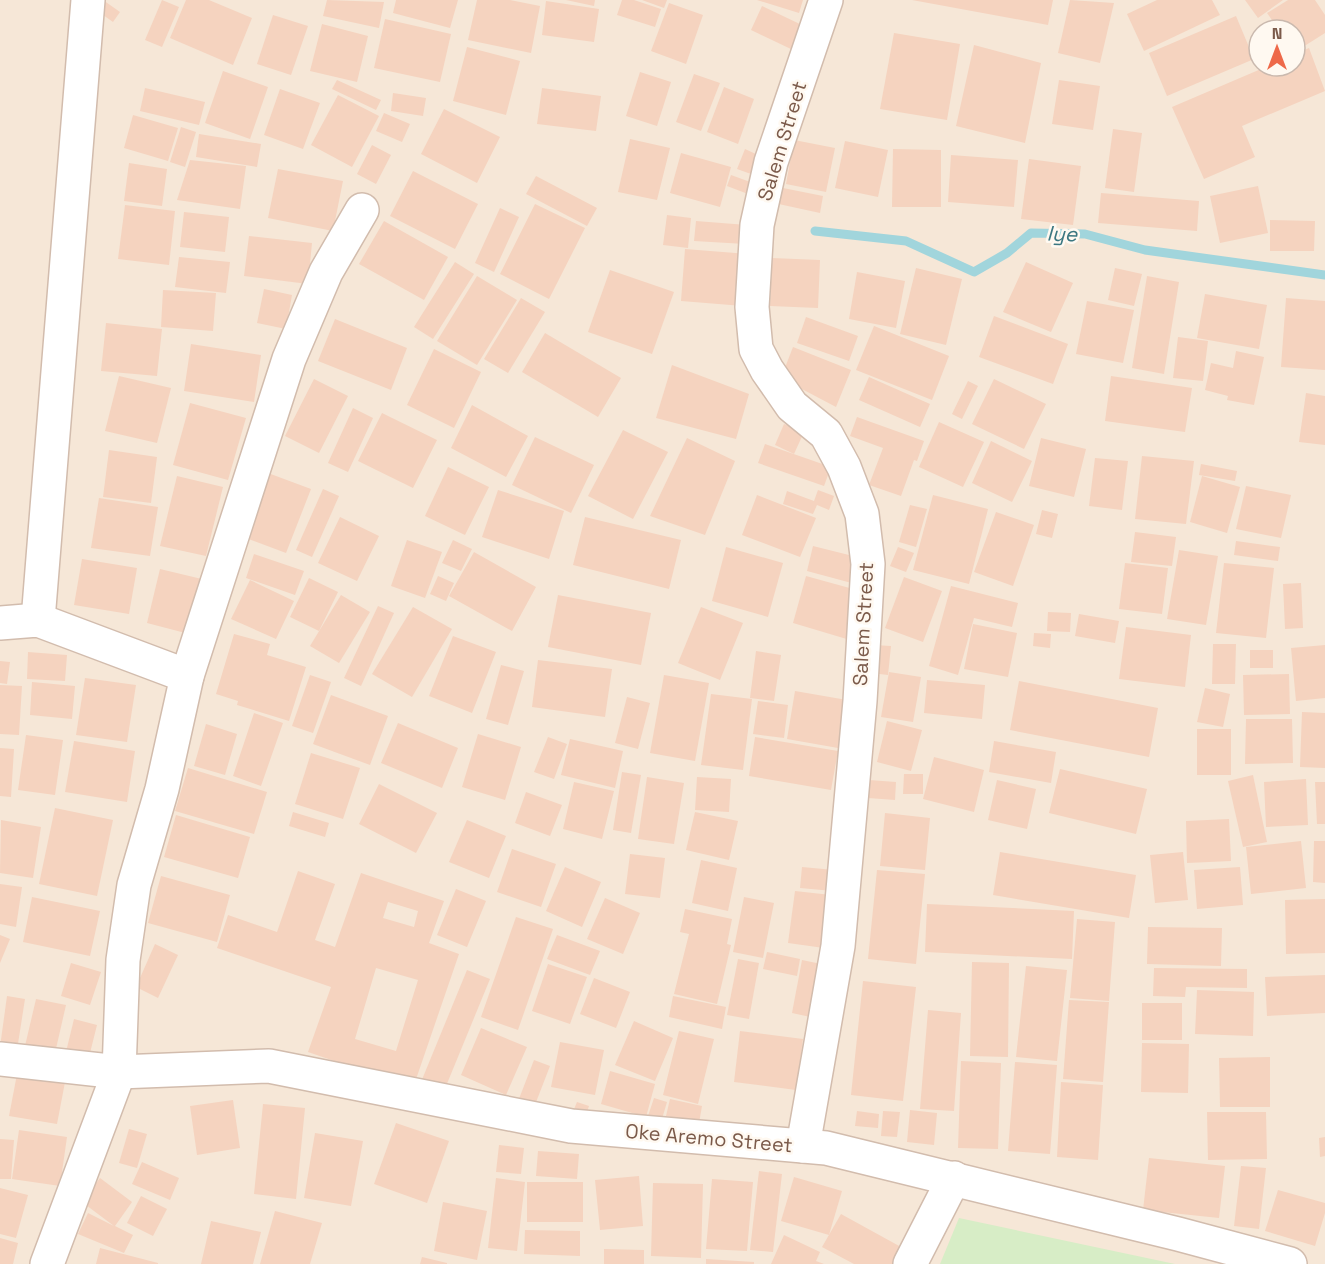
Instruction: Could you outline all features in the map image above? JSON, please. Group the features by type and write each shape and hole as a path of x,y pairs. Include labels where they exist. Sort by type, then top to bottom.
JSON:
{"street":[{"path":"38,620 88,0"},
{"name":"Salem Street","path":"803,1146 838,946 860,701 868,564 862,514 844,467 826,434 792,406 756,349 752,307 757,225 771,162 826,0"},
{"path":"47,1264 119,1072 123,960 134,885 162,789 187,676 289,359 326,273 362,210"},
{"path":"0,623 38,620 187,676"},
{"name":"Oke Aremo Street","path":"0,1059 119,1072 269,1066 571,1126 826,1148 954,1178 1290,1264"},
{"path":"910,1264 954,1178"}],"shaded area":[{"path":"0,0 1325,0 1325,1264 0,1264"}],"green space":[{"path":"959,1218 1175,1264 940,1264"}],"building":[{"path":"103,0 120,12 113,22 96,10"},
{"path":"162,0 179,7 162,47 145,40"},
{"path":"186,0 209,0 252,18 233,65 170,38"},
{"path":"327,0 384,2 379,28 323,16"},
{"path":"396,0 458,0 450,28 393,13"},
{"path":"477,0 510,0 540,6 531,53 468,40"},
{"path":"566,0 595,0 594,6"},
{"path":"622,0 634,0 661,9 655,27 617,15"},
{"path":"642,0 667,0 664,8"},
{"path":"757,0 803,0 799,13"},
{"path":"912,0 1053,0 1048,25"},
{"path":"1070,0 1114,3 1100,63 1058,53"},
{"path":"1157,0 1212,0 1220,15 1144,51 1127,14"},
{"path":"1245,0 1283,0 1258,18"},
{"path":"1288,0 1315,0 1325,15 1325,33 1307,44 1307,18 1271,18 1267,13"},
{"path":"546,1 599,9 594,42 542,35"},
{"path":"669,3 703,15 686,64 651,51"},
{"path":"762,6 804,26 793,50 751,30"},
{"path":"273,15 308,26 291,75 257,64"},
{"path":"1236,16 1247,42 1247,62 1167,96 1149,53"},
{"path":"385,19 451,34 440,82 374,68"},
{"path":"322,24 368,36 357,82 310,71"},
{"path":"894,33 960,44 947,120 880,109"},
{"path":"974,45 1041,63 1025,143 956,126"},
{"path":"467,47 520,61 506,115 453,101"},
{"path":"1309,48 1325,91 1242,126 1255,157 1204,179 1172,107 1247,75 1247,78 1307,78 1307,49"},
{"path":"223,71 268,87 250,139 205,123"},
{"path":"640,72 671,82 657,126 626,116"},
{"path":"694,74 720,83 701,131 676,122"},
{"path":"337,80 381,100 376,110 332,89"},
{"path":"1059,80 1100,86 1093,130 1052,124"},
{"path":"724,87 754,99 738,144 707,132"},
{"path":"145,88 205,102 199,125 140,111"},
{"path":"542,88 601,96 596,131 537,124"},
{"path":"280,89 320,103 303,149 264,135"},
{"path":"393,93 426,98 423,116 391,111"},
{"path":"338,95 379,116 352,167 311,145"},
{"path":"444,109 500,137 477,183 421,154"},
{"path":"384,113 410,124 402,142 376,131"},
{"path":"133,115 178,128 168,161 124,148"},
{"path":"181,127 196,132 185,167 170,162"},
{"path":"1113,129 1142,133 1134,192 1105,188"},
{"path":"199,134 261,144 257,167 196,157"},
{"path":"630,139 670,148 657,200 618,192"},
{"path":"794,140 835,148 826,192 786,184"},
{"path":"845,141 888,150 878,197 835,188"},
{"path":"372,145 391,155 376,184 357,174"},
{"path":"745,149 758,155 751,174 737,169"},
{"path":"893,149 941,150 941,207 892,207"},
{"path":"681,153 731,167 720,207 670,193"},
{"path":"951,155 1018,160 1014,207 948,202"},
{"path":"1029,159 1081,166 1073,225 1021,219"},
{"path":"190,160 246,166 240,209 177,200"},
{"path":"129,163 167,169 162,206 124,201"},
{"path":"278,169 343,181 333,231 268,218"},
{"path":"413,171 478,204 455,249 390,216"},
{"path":"731,175 753,183 748,194 727,186"},
{"path":"536,176 597,208 587,226 526,194"},
{"path":"1258,186 1268,233 1220,243 1210,196"},
{"path":"778,187 823,196 820,213 774,203"},
{"path":"1101,193 1199,201 1197,231 1098,223"},
{"path":"535,204 585,228 549,299 500,274"},
{"path":"125,205 175,211 169,265 118,259"},
{"path":"500,208 519,217 494,272 475,263"},
{"path":"184,212 229,217 225,252 180,247"},
{"path":"667,215 691,218 688,248 663,245"},
{"path":"1270,220 1315,221 1314,251 1270,251"},
{"path":"384,221 448,257 424,300 359,264"},
{"path":"696,221 747,225 745,244 694,241"},
{"path":"249,236 312,243 308,284 244,276"},
{"path":"685,249 748,254 743,306 681,301"},
{"path":"179,257 230,262 226,293 175,287"},
{"path":"772,258 820,260 818,308 770,306"},
{"path":"455,262 474,274 433,339 414,327"},
{"path":"1026,262 1073,283 1051,332 1003,312"},
{"path":"916,268 962,279 946,345 900,334"},
{"path":"1115,268 1142,274 1134,306 1108,300"},
{"path":"610,270 674,292 652,354 588,332"},
{"path":"857,272 905,281 896,328 849,319"},
{"path":"477,276 517,300 477,365 437,341"},
{"path":"1147,276 1179,282 1164,374 1132,368"},
{"path":"264,289 292,295 286,329 257,323"},
{"path":"163,290 216,293 213,331 161,327"},
{"path":"1205,294 1267,305 1259,349 1197,338"},
{"path":"521,298 545,312 508,373 484,359"},
{"path":"1286,298 1325,301 1325,370 1281,367"},
{"path":"1087,301 1134,310 1123,363 1076,354"},
{"path":"994,316 1068,344 1053,384 979,357"},
{"path":"806,317 858,336 849,361 797,343"},
{"path":"335,319 407,348 391,390 318,361"},
{"path":"106,323 162,329 157,376 101,371"},
{"path":"874,326 949,356 932,400 856,370"},
{"path":"545,333 621,378 598,417 522,372"},
{"path":"1178,337 1208,341 1203,381 1173,378"},
{"path":"191,344 261,355 254,402 184,391"},
{"path":"793,347 851,370 836,407 781,378"},
{"path":"434,349 481,372 454,428 407,405"},
{"path":"1236,351 1264,357 1254,405 1227,400 1228,396 1205,390 1211,363 1233,368"},
{"path":"672,365 749,394 736,439 656,418"},
{"path":"119,376 171,388 157,443 105,431"},
{"path":"1111,376 1192,388 1185,432 1105,421"},
{"path":"869,377 930,404 920,427 859,400"},
{"path":"314,379 348,396 319,453 285,436"},
{"path":"994,379 1046,404 1024,449 972,424"},
{"path":"968,381 978,386 962,419 952,414"},
{"path":"1306,393 1325,396 1325,445 1299,442"},
{"path":"190,403 246,418 228,480 173,465"},
{"path":"472,405 528,436 506,477 451,448"},
{"path":"353,408 373,418 348,472 328,463"},
{"path":"382,413 437,440 413,488 358,461"},
{"path":"857,417 924,441 917,461 914,460 901,496 869,485 883,448 850,436"},
{"path":"939,422 984,442 963,487 919,467"},
{"path":"784,424 804,432 794,454 775,445"},
{"path":"623,430 668,452 633,519 588,496"},
{"path":"535,437 594,465 571,513 512,485"},
{"path":"687,438 735,461 705,535 650,516"},
{"path":"1041,438 1086,449 1074,497 1029,486"},
{"path":"991,441 1032,461 1012,502 972,483"},
{"path":"765,444 831,467 824,486 758,463"},
{"path":"109,450 157,457 151,503 103,497"},
{"path":"1142,456 1194,461 1186,524 1135,519"},
{"path":"1095,458 1128,461 1122,510 1089,506"},
{"path":"1201,464 1237,471 1235,481 1199,475"},
{"path":"448,467 489,487 465,535 425,516"},
{"path":"268,473 311,489 286,553 243,537"},
{"path":"177,476 223,487 206,556 160,546"},
{"path":"1202,476 1240,487 1227,533 1190,522"},
{"path":"1246,486 1291,495 1281,538 1236,529"},
{"path":"323,489 339,496 312,557 296,550"},
{"path":"498,490 564,511 549,559 482,537"},
{"path":"818,490 834,496 829,510 817,505 813,514 783,504 787,491 814,501"},
{"path":"757,495 816,518 800,557 742,535"},
{"path":"933,495 988,509 969,584 913,570"},
{"path":"99,498 158,507 150,556 91,548"},
{"path":"910,505 927,509 916,547 899,542"},
{"path":"1042,510 1058,514 1052,538 1036,534"},
{"path":"996,512 1034,525 1013,586 974,572"},
{"path":"340,517 379,536 357,581 318,563"},
{"path":"585,517 681,540 669,589 573,565"},
{"path":"1135,532 1176,537 1172,566 1131,562"},
{"path":"407,540 442,552 425,598 391,586"},
{"path":"453,540 472,549 461,571 442,563"},
{"path":"1236,541 1280,547 1278,561 1234,555"},
{"path":"813,546 857,557 859,585 807,571"},
{"path":"726,547 783,563 768,617 712,601"},
{"path":"898,547 914,553 906,572 890,566"},
{"path":"1179,550 1218,556 1206,625 1167,619"},
{"path":"474,552 536,587 512,631 449,596"},
{"path":"254,554 304,571 295,595 246,578"},
{"path":"82,559 137,568 129,614 74,605"},
{"path":"1125,563 1168,568 1162,614 1119,609"},
{"path":"1224,563 1274,568 1266,638 1216,633"},
{"path":"160,569 206,580 193,635 147,623"},
{"path":"438,576 454,583 446,601 430,594"},
{"path":"806,576 864,592 850,640 793,623"},
{"path":"904,577 942,591 923,642 885,628"},
{"path":"309,578 338,592 319,631 290,617"},
{"path":"250,580 294,601 276,639 231,619"},
{"path":"1301,583 1303,628 1285,629 1283,584"},
{"path":"951,586 1018,603 1012,627 974,618 958,675 929,666"},
{"path":"341,595 370,612 339,663 310,646"},
{"path":"558,595 651,613 641,665 548,647"},
{"path":"378,606 394,613 361,686 344,678"},
{"path":"413,607 452,629 412,697 372,674"},
{"path":"701,607 743,623 720,680 678,663"},
{"path":"1048,612 1071,613 1070,632 1047,631"},
{"path":"1079,614 1119,621 1115,643 1075,636"},
{"path":"973,624 1017,633 1008,677 964,669"},
{"path":"1126,627 1191,635 1185,687 1119,679"},
{"path":"1034,633 1051,634 1050,648 1033,646"},
{"path":"234,634 270,644 267,655 306,667 289,721 237,705 238,701 216,694"},
{"path":"453,636 496,652 472,713 429,696"},
{"path":"1213,644 1236,644 1235,684 1212,684"},
{"path":"874,645 891,646 888,675 871,673"},
{"path":"1325,645 1325,698 1296,701 1291,648"},
{"path":"1250,650 1273,650 1273,668 1250,668"},
{"path":"756,651 781,655 774,701 750,698"},
{"path":"28,652 67,655 65,681 27,679"},
{"path":"538,660 612,669 605,717 532,707"},
{"path":"0,661 10,662 7,684 0,683"},
{"path":"501,665 524,671 508,725 486,719"},
{"path":"889,672 921,677 913,722 881,717"},
{"path":"1289,674 1290,714 1244,715 1243,675"},
{"path":"310,675 331,682 313,733 292,726"},
{"path":"664,675 709,683 695,761 650,753"},
{"path":"85,678 136,685 127,742 76,735"},
{"path":"927,680 985,685 982,719 924,713"},
{"path":"1019,681 1158,708 1149,757 1010,730"},
{"path":"32,682 75,686 72,719 30,715"},
{"path":"0,685 22,686 19,735 0,734"},
{"path":"1205,688 1230,694 1223,727 1197,722"},
{"path":"795,691 847,700 838,748 787,739"},
{"path":"711,694 752,699 743,770 701,765"},
{"path":"331,695 388,716 370,765 313,744"},
{"path":"627,697 650,703 638,749 615,743"},
{"path":"758,701 788,705 784,738 753,734"},
{"path":"1302,712 1325,713 1325,768 1300,767"},
{"path":"254,713 283,723 261,786 233,776"},
{"path":"1246,719 1292,719 1293,763 1245,764"},
{"path":"887,721 922,730 911,771 877,762"},
{"path":"398,723 458,748 442,788 381,763"},
{"path":"206,724 237,734 225,775 194,766"},
{"path":"1197,729 1231,729 1231,775 1197,775"},
{"path":"478,734 521,747 505,800 462,787"},
{"path":"26,735 63,740 55,795 18,790"},
{"path":"548,737 567,744 554,779 534,772"},
{"path":"755,737 838,751 831,790 749,776"},
{"path":"570,739 623,751 615,788 561,775"},
{"path":"74,741 135,751 127,802 65,792"},
{"path":"994,741 1056,752 1051,783 989,772"},
{"path":"0,748 14,749 11,797 0,796"},
{"path":"311,753 360,768 343,819 295,804"},
{"path":"934,757 984,770 974,812 923,799"},
{"path":"188,768 267,792 254,834 175,811"},
{"path":"1060,769 1147,789 1136,834 1049,813"},
{"path":"622,772 641,775 631,833 613,830"},
{"path":"904,774 923,774 923,794 903,794"},
{"path":"1253,775 1267,842 1243,847 1228,781"},
{"path":"647,777 684,783 674,844 638,839"},
{"path":"697,777 731,779 729,812 695,810"},
{"path":"1306,779 1308,825 1266,827 1264,782"},
{"path":"869,780 896,782 895,800 868,798"},
{"path":"997,780 1036,789 1027,829 988,820"},
{"path":"574,782 614,791 602,839 563,829"},
{"path":"1315,782 1325,782 1325,824 1317,824"},
{"path":"379,784 437,813 416,853 359,824"},
{"path":"526,792 562,805 550,836 515,823"},
{"path":"55,808 113,820 97,896 39,884"},
{"path":"293,812 329,823 325,837 289,826"},
{"path":"695,812 738,821 729,860 686,850"},
{"path":"885,813 930,818 925,870 880,866"},
{"path":"176,815 250,837 238,878 164,857"},
{"path":"1229,819 1231,861 1187,863 1186,821"},
{"path":"1,820 41,827 33,878 0,873"},
{"path":"467,820 506,836 489,878 449,862"},
{"path":"1301,841 1306,888 1251,894 1246,847"},
{"path":"1314,841 1325,841 1325,883 1313,882"},
{"path":"512,849 556,864 541,907 497,892"},
{"path":"1000,852 1136,875 1129,918 993,895"},
{"path":"1183,852 1188,900 1155,903 1150,855"},
{"path":"630,854 665,858 660,898 625,894"},
{"path":"701,860 737,868 728,911 692,903"},
{"path":"565,867 601,882 582,927 546,911"},
{"path":"802,867 834,870 833,891 800,888"},
{"path":"1240,867 1243,905 1197,909 1194,870"},
{"path":"877,870 925,874 916,964 868,959"},
{"path":"298,871 335,884 315,940 335,947 361,873 444,901 429,943 459,954 413,1088 308,1052 331,987 217,948 228,915 277,932","holes":["388,902 418,911 414,927 383,918","376,968 418,980 396,1051 355,1039"]},
{"path":"161,876 230,895 217,942 148,923"},
{"path":"0,884 22,887 16,927 0,924"},
{"path":"456,889 486,901 467,947 437,935"},
{"path":"795,891 831,895 824,948 788,943"},
{"path":"32,897 100,911 90,956 23,942"},
{"path":"744,897 774,903 763,958 733,952"},
{"path":"605,898 640,913 623,954 587,939"},
{"path":"1325,899 1325,953 1286,954 1285,900"},
{"path":"927,904 1074,911 1072,959 925,952"},
{"path":"685,909 732,919 727,944 731,945 717,1004 674,994 689,934 680,932"},
{"path":"516,917 553,929 518,1030 481,1017"},
{"path":"1077,919 1115,922 1109,1001 1070,998"},
{"path":"1148,927 1222,928 1221,966 1147,964"},
{"path":"0,935 10,939 0,963"},
{"path":"557,935 600,951 590,975 547,959"},
{"path":"155,944 178,955 158,998 136,987"},
{"path":"767,952 800,959 797,976 763,969"},
{"path":"738,959 759,963 749,1019 727,1015"},
{"path":"802,960 826,965 815,1018 792,1013"},
{"path":"972,962 1009,963 1008,1057 970,1056"},
{"path":"71,963 101,972 90,1005 61,996"},
{"path":"548,964 587,977 570,1024 532,1011"},
{"path":"1026,966 1067,970 1057,1061 1016,1057"},
{"path":"1154,968 1247,969 1247,988 1186,987 1185,997 1153,996"},
{"path":"467,970 490,979 444,1091 421,1082"},
{"path":"1325,975 1325,1013 1267,1016 1265,977"},
{"path":"594,978 630,992 616,1028 580,1014"},
{"path":"863,981 916,987 903,1101 851,1095"},
{"path":"1197,990 1254,992 1253,1036 1195,1034"},
{"path":"7,996 25,999 17,1050 0,1047"},
{"path":"673,996 726,1007 722,1029 669,1017"},
{"path":"36,999 66,1005 55,1053 25,1046"},
{"path":"1069,1000 1109,1002 1103,1082 1063,1079"},
{"path":"1142,1003 1182,1003 1182,1040 1142,1040"},
{"path":"928,1010 961,1013 954,1111 920,1109"},
{"path":"74,1019 97,1025 88,1061 65,1056"},
{"path":"634,1021 673,1038 655,1081 615,1065"},
{"path":"481,1028 527,1047 506,1095 461,1075"},
{"path":"679,1031 714,1039 698,1104 663,1095"},
{"path":"740,1031 803,1039 796,1090 734,1082"},
{"path":"560,1042 604,1050 595,1095 551,1087"},
{"path":"1142,1043 1189,1044 1188,1093 1141,1092"},
{"path":"1270,1057 1270,1107 1220,1107 1219,1058"},
{"path":"534,1060 550,1066 533,1110 517,1104"},
{"path":"961,1061 1001,1063 998,1149 958,1148"},
{"path":"1015,1062 1057,1065 1050,1154 1008,1151"},
{"path":"18,1069 66,1077 57,1124 9,1116"},
{"path":"610,1071 655,1084 646,1117 601,1104"},
{"path":"1061,1082 1103,1085 1098,1160 1057,1157"},
{"path":"654,1098 667,1102 659,1129 645,1125"},
{"path":"670,1099 702,1106 699,1123 666,1116"},
{"path":"233,1100 240,1148 197,1155 190,1106"},
{"path":"577,1102 589,1106 585,1118 572,1114"},
{"path":"263,1104 305,1108 296,1199 254,1194"},
{"path":"910,1110 937,1113 934,1145 907,1142"},
{"path":"857,1111 879,1114 878,1128 855,1126"},
{"path":"883,1111 900,1112 897,1137 881,1136"},
{"path":"1207,1112 1266,1112 1267,1159 1208,1160"},
{"path":"396,1123 449,1141 427,1203 374,1184"},
{"path":"129,1129 147,1134 137,1168 119,1163"},
{"path":"19,1130 67,1137 60,1186 12,1179"},
{"path":"315,1133 363,1141 351,1206 304,1198"},
{"path":"1325,1137 1325,1156 1320,1157 1319,1138"},
{"path":"0,1139 14,1140 11,1179 0,1179"},
{"path":"499,1145 524,1148 521,1174 496,1172"},
{"path":"538,1151 579,1154 577,1179 536,1176"},
{"path":"1149,1158 1225,1166 1219,1218 1143,1210"},
{"path":"142,1162 179,1178 170,1200 132,1184"},
{"path":"1241,1166 1266,1168 1259,1229 1234,1226"},
{"path":"759,1171 782,1174 773,1252 750,1250"},
{"path":"639,1176 643,1226 600,1230 595,1180"},
{"path":"794,1177 842,1191 829,1235 781,1221"},
{"path":"100,1178 132,1202 115,1226 133,1235 124,1253 78,1234 88,1213 114,1226 82,1202"},
{"path":"496,1178 525,1182 517,1251 488,1248"},
{"path":"712,1179 753,1182 747,1251 706,1249"},
{"path":"527,1182 583,1182 583,1222 527,1222"},
{"path":"653,1183 703,1184 701,1258 651,1256"},
{"path":"0,1188 28,1195 16,1238 0,1234"},
{"path":"1278,1190 1325,1203 1325,1213 1315,1246 1265,1231"},
{"path":"141,1196 167,1209 153,1236 127,1223"},
{"path":"443,1202 487,1211 477,1260 434,1251"},
{"path":"275,1211 322,1223 310,1264 260,1264"},
{"path":"841,1214 901,1247 892,1264 854,1264 822,1247"},
{"path":"211,1221 261,1232 253,1264 201,1264"},
{"path":"525,1230 580,1231 580,1256 524,1254"},
{"path":"784,1235 820,1252 816,1261 824,1264 771,1264"},
{"path":"0,1238 18,1243 13,1264 0,1264"},
{"path":"100,1248 158,1263 158,1264 96,1264"},
{"path":"604,1249 644,1250 644,1264 604,1264"},
{"path":"422,1257 447,1263 447,1264 420,1264"},
{"path":"706,1259 754,1262 754,1264 706,1264"}],"waterway":[{"name":"Iye","path":"815,231 906,241 974,272 1007,253 1031,233 1085,234 1145,250 1325,275"}]}
